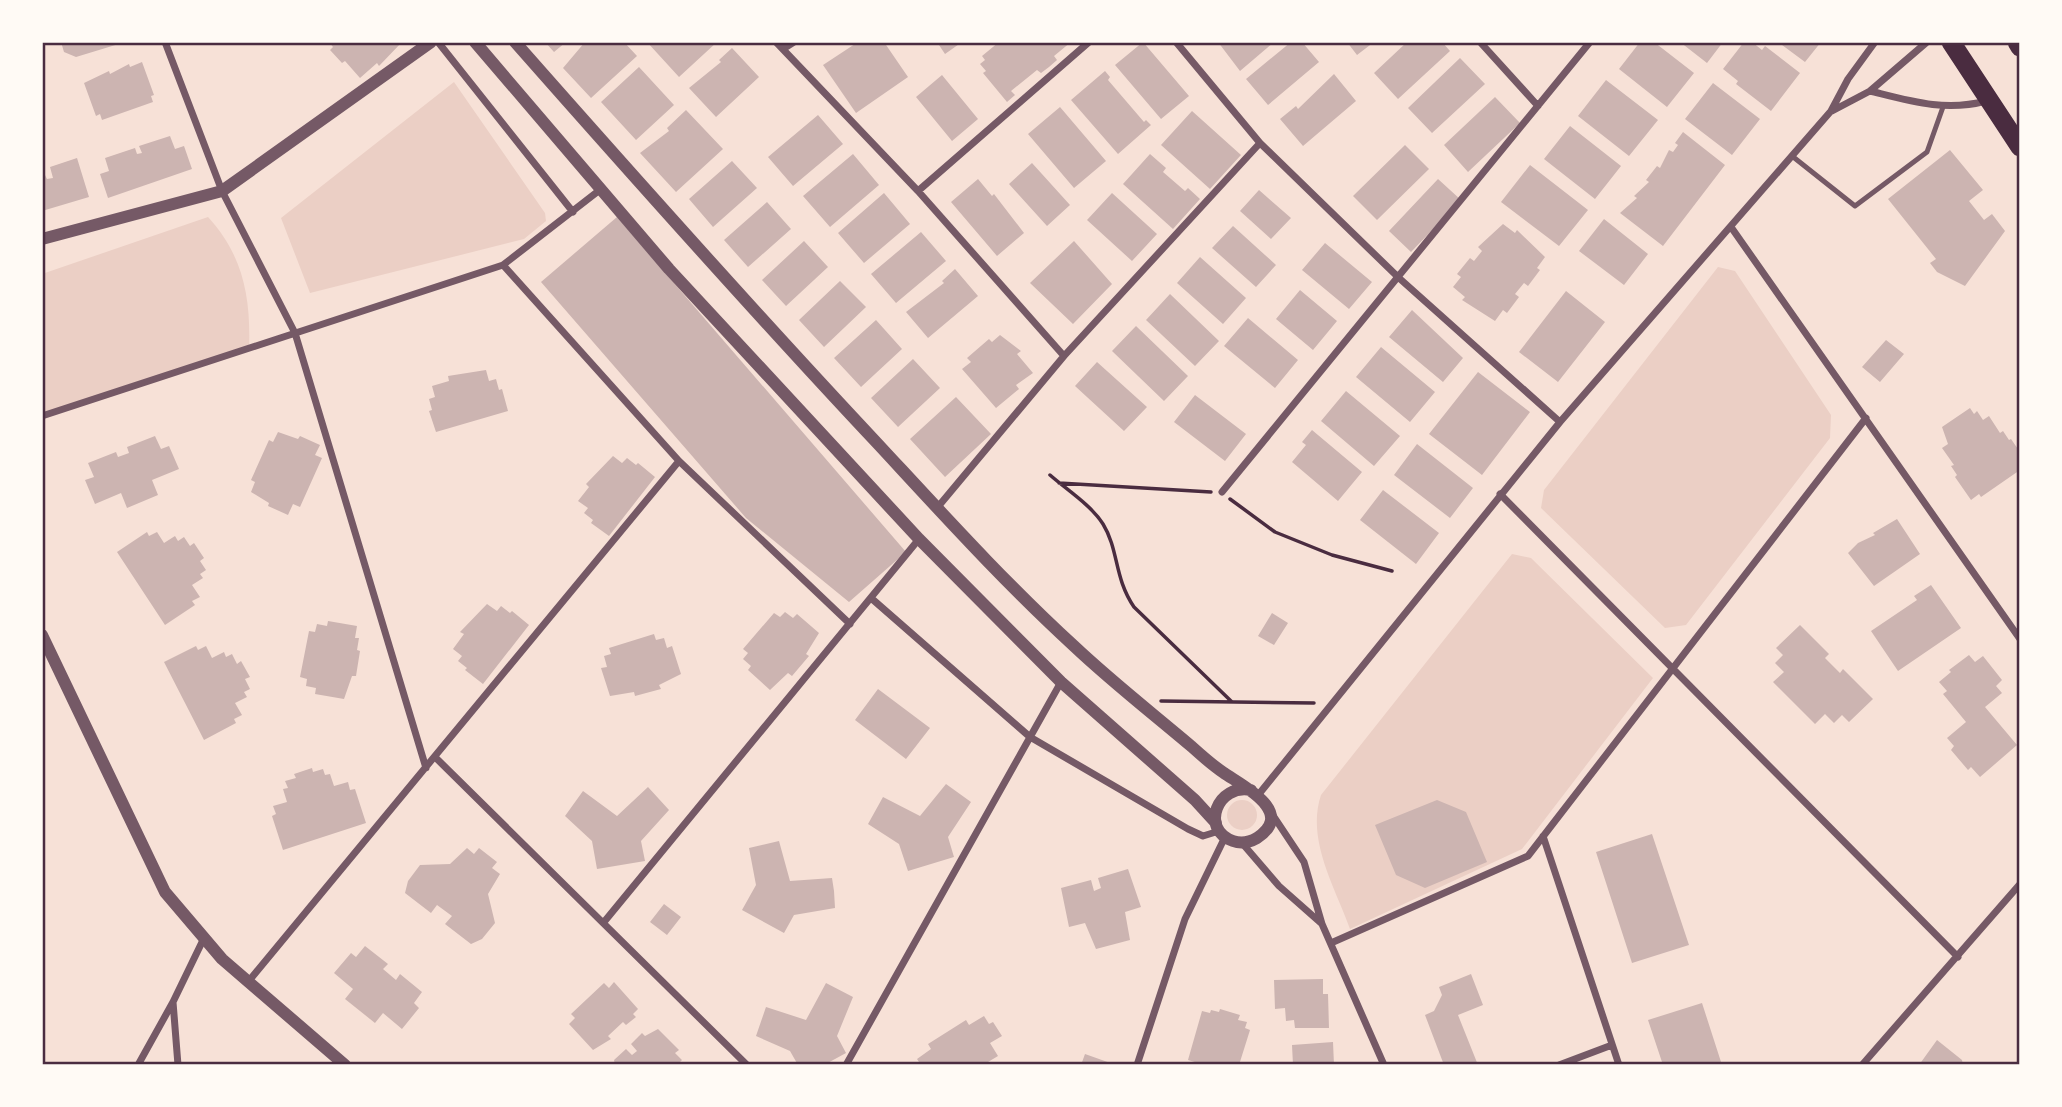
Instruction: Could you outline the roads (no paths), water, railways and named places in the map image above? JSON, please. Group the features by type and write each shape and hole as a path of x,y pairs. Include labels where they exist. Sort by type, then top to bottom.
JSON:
{"highway":[{"path":"1951,42 2020,148"},
{"path":"2017,42 2020,47"}],"street":[{"path":"165,42 222,191 295,333 426,768"},
{"path":"42,239 222,191 432,42"},
{"path":"438,42 573,212"},
{"path":"475,42 669,268 919,539 1061,682 1195,800 1220,830 1241,843 1279,886 1322,924"},
{"path":"515,42 694,244 937,508 1073,646 1222,772 1255,792 1304,862 1322,924 1384,1065"},
{"path":"776,42 918,191 1064,356"},
{"path":"783,50 794,42"},
{"path":"918,191 1089,42"},
{"path":"1176,42 1260,143 1399,278 1560,422"},
{"path":"1480,42 1538,106"},
{"path":"1222,492 1590,42"},
{"path":"1255,792 1331,704 1560,422 1831,111 1848,79 1875,42"},
{"path":"1831,111 1870,91 1927,42"},
{"path":"1870,91 1943,107 1989,100"},
{"path":"937,508 1064,356 1260,143"},
{"path":"42,416 503,265 601,189"},
{"path":"1731,227 2020,639"},
{"path":"503,265 680,461 850,624"},
{"path":"1331,943 1528,856 1866,418"},
{"path":"248,982 680,461"},
{"path":"1500,495 1958,957"},
{"path":"604,922 919,539"},
{"path":"871,598 1030,737 1188,829 1203,836 1220,830"},
{"path":"42,635 165,892 222,959 345,1065"},
{"path":"846,1065 1061,682"},
{"path":"435,757 747,1065"},
{"path":"1137,1065 1185,919 1220,830 1216,806 1220,799 1234,789 1255,792"},
{"path":"1241,843 1257,838 1264,832 1268,825 1268,808"},
{"path":"1543,836 1619,1065"},
{"path":"1862,1065 2020,884"},
{"path":"138,1065 204,938"},
{"path":"173,1002 178,1065"},
{"path":"1559,1065 1612,1045"}],"lane":[{"path":"1792,156 1855,206 1927,152 1943,107"}]}
